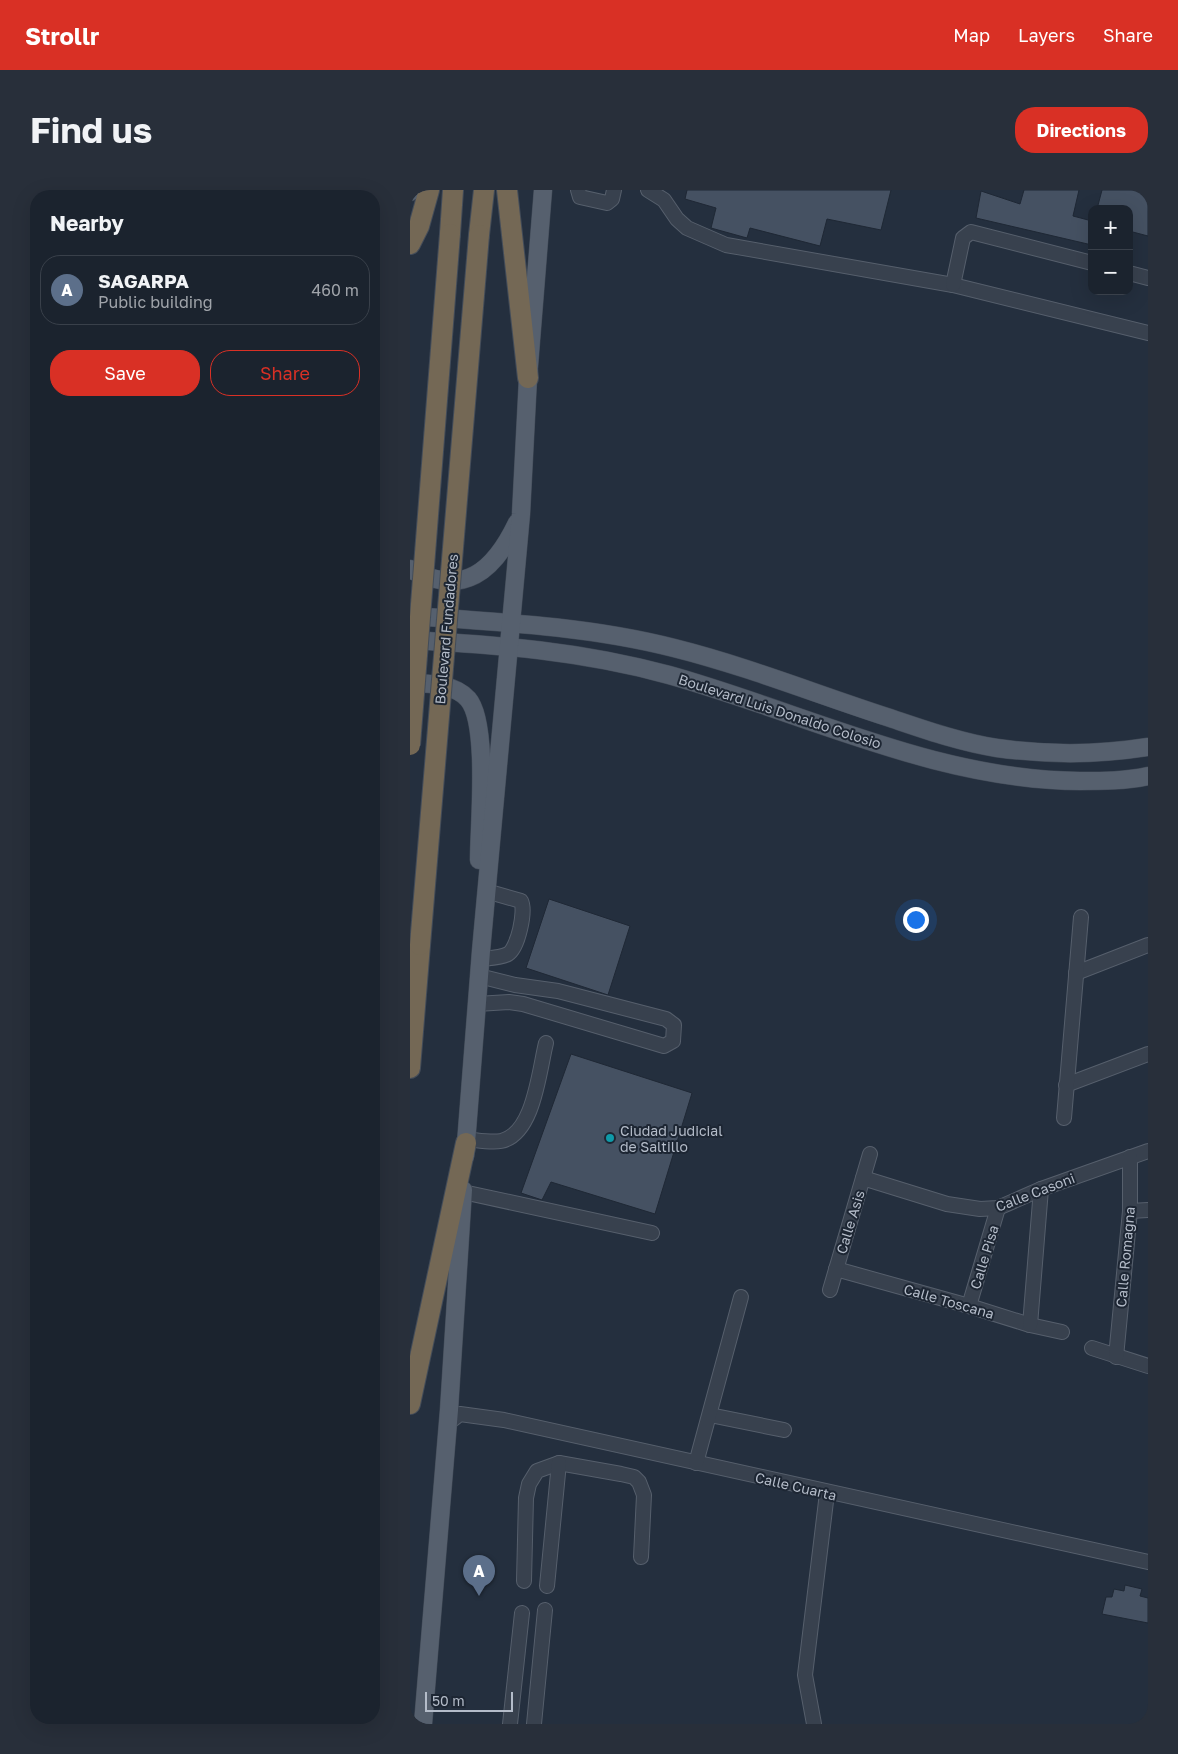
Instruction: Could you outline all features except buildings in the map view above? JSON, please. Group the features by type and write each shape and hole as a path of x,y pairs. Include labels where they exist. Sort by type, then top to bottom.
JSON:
{"highway":[{"path":"410,244 419,226 429,190"},
{"name":"Boulevard Fundadores","path":"410,745 453,190"},
{"name":"Boulevard Fundadores","path":"410,1068 484,190"},
{"path":"507,190 528,378"},
{"path":"410,1404 466,1141"}],"main road":[{"path":"423,1724 447,1424 480,962 521,514 528,378 543,190"},
{"path":"410,569 436,580 460,579 478,575 500,554 521,514"},
{"name":"Boulevard Luis Donaldo Colosio","path":"410,616 510,623 596,633 674,648 944,736 995,748 1042,753 1080,754 1148,747"},
{"name":"Boulevard Luis Donaldo Colosio","path":"410,640 509,645 588,657 670,676 957,766 1002,775 1050,780 1098,781 1148,776"},
{"path":"410,683 438,685 461,693 470,703 478,720 480,754 478,898 480,962"}],"street":[{"path":"578,190 580,197 607,203 612,199 614,190"},
{"path":"648,190 664,200 677,219 687,228 712,241 953,285 1148,333"},
{"path":"953,285 963,238 971,232 1088,262"},
{"path":"1133,274 1148,278"},
{"path":"480,962 504,956 512,951 523,906 521,901 486,891"},
{"path":"1064,1118 1081,917"},
{"path":"1076,973 1148,945"},
{"path":"477,1004 509,1002 523,1004 664,1046 673,1041 674,1025 666,1019 558,992 515,985 480,962"},
{"path":"466,1141 499,1141 514,1136 520,1130 529,1112 546,1043"},
{"path":"1066,1085 1148,1054"},
{"name":"Calle Casoni","path":"863,1178 947,1204 980,1209 998,1208 1041,1189 1148,1151"},
{"name":"Calle Asis","path":"830,1290 870,1154"},
{"name":"Calle Romagna","path":"1116,1356 1130,1211 1130,1157"},
{"path":"1030,1326 1041,1189"},
{"path":"463,1192 652,1233"},
{"name":"Calle Pisa","path":"969,1306 998,1208"},
{"path":"1130,1211 1148,1210"},
{"name":"Calle Toscana","path":"836,1269 969,1306 1030,1326 1062,1332"},
{"path":"696,1463 741,1297"},
{"path":"1092,1348 1148,1366"},
{"name":"Calle Cuarta","path":"447,1424 460,1414 480,1415 827,1493 1148,1562"},
{"path":"710,1415 784,1430"},
{"path":"524,1580 526,1498 529,1484 537,1471 559,1463 634,1477 640,1482 644,1495 640,1557"},
{"path":"547,1586 559,1463"},
{"path":"814,1724 804,1675 827,1493"},
{"path":"534,1724 545,1610"},
{"path":"510,1724 522,1613"}],"place":[{"name":"Ciudad Judicial de Saltillo","path":"610,1138"},
{"name":"SAGARPA","path":"479,1596"}]}
